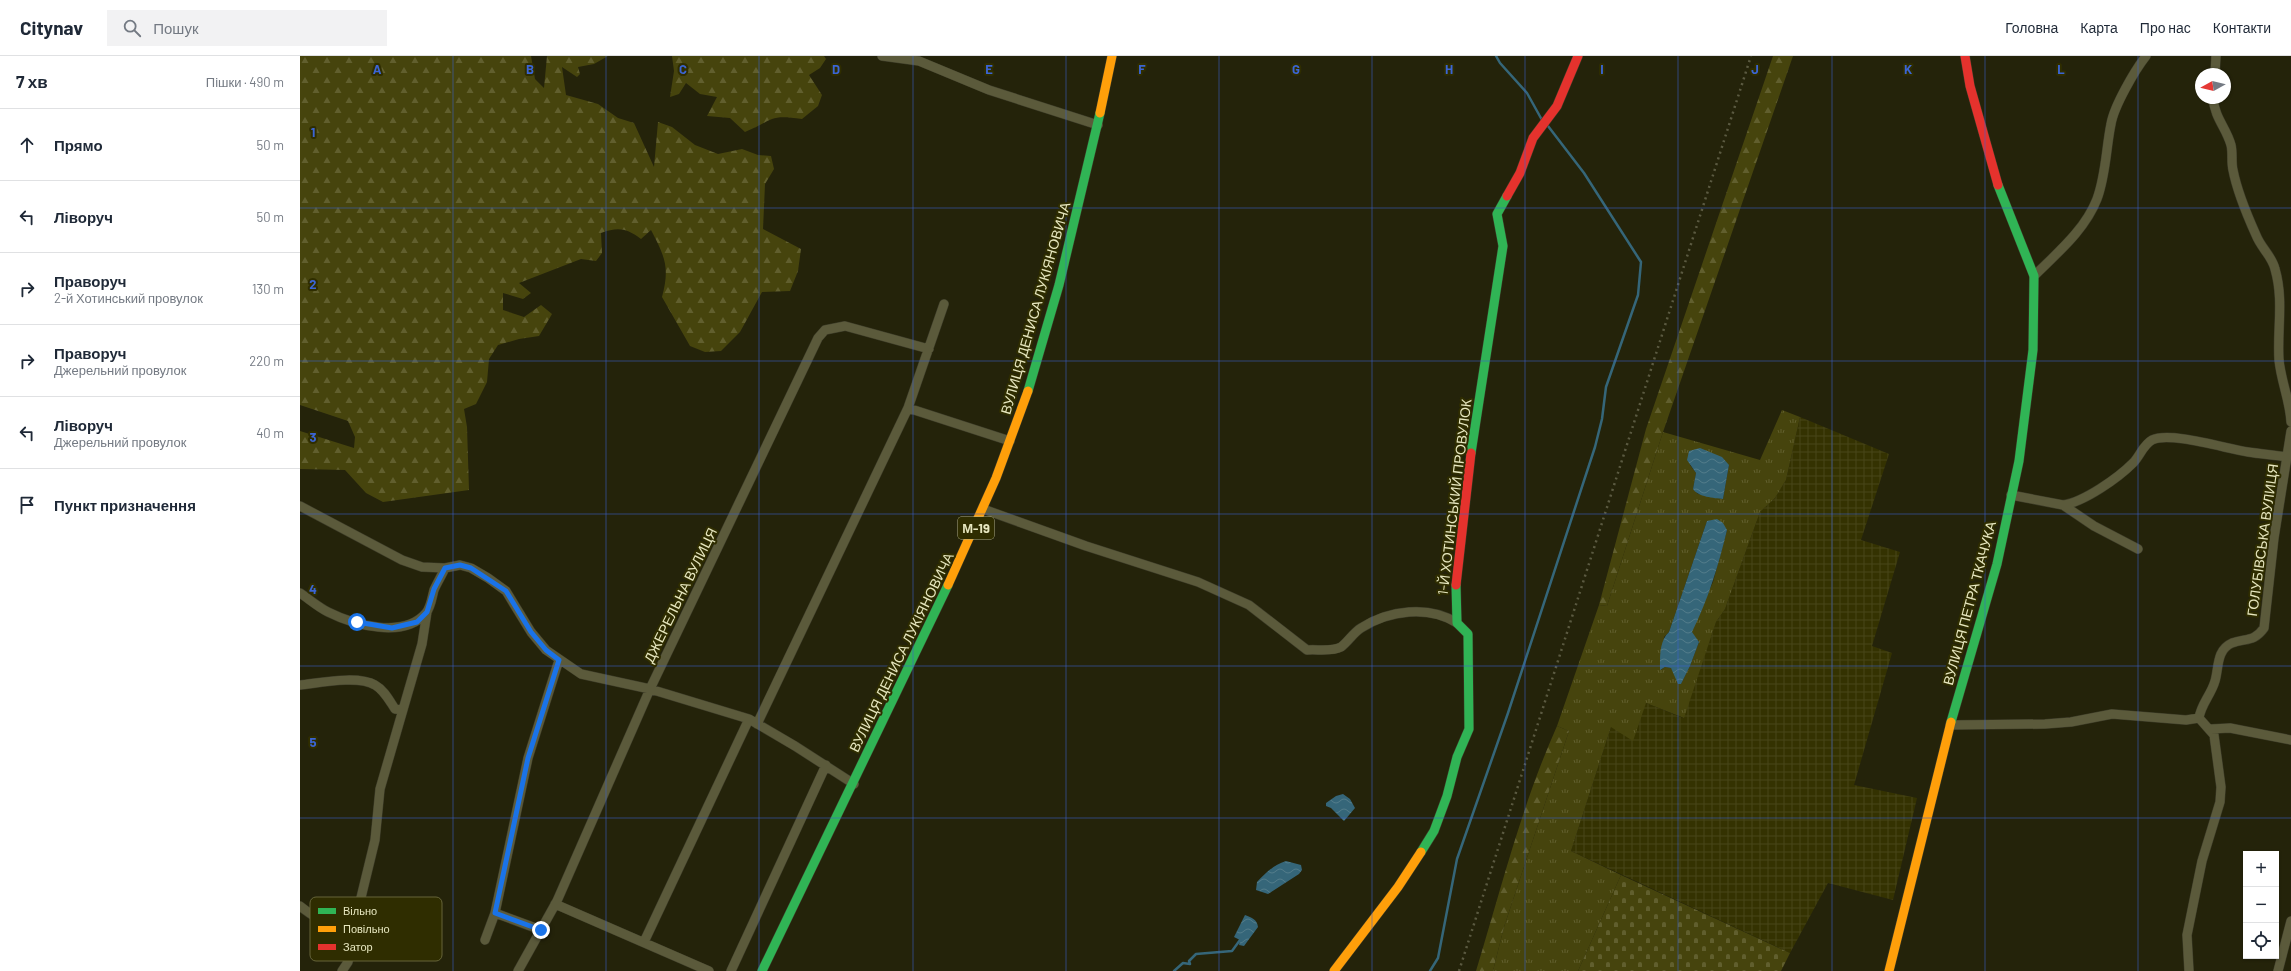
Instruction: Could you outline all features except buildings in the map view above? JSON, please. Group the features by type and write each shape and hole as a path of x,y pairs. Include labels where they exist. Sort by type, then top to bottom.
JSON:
{"main road":[{"name":"ВУЛИЦЯ ДЕНИСА ЛУКІЯНОВИЧА","path":"762,971 854,784 972,536 1010,441 1040,353 1098,125 1112,56"},
{"name":"1-Й ХОТИНСЬКИЙ ПРОВУЛОК","path":"1334,971 1419,857 1434,831 1444,803 1457,757 1469,730 1468,634 1458,623 1455,601 1460,541 1476,417 1490,340 1503,246 1497,214 1520,174 1533,138 1557,106 1578,56"},
{"name":"ВУЛИЦЯ ПЕТРА ТКАЧУКА","path":"1889,971 1950,724 1997,564 2018,461 2033,350 2034,276 2000,192 1970,86 1965,56"}],"street":[{"path":"882,56 919,61 990,90 1098,125"},
{"path":"2034,276 2083,226 2087,219 2097,199 2111,122 2135,72 2146,56"},
{"path":"2215,68 2216,56"},
{"path":"2214,104 2218,121 2229,140 2234,176 2254,230 2275,269 2281,309 2278,343 2279,362 2290,405 2291,422"},
{"path":"644,942 908,408 930,349 944,304"},
{"name":"ДЖЕРЕЛЬНА ВУЛИЦЯ","path":"518,971 555,904 650,689 818,338 825,330 845,326 930,349"},
{"path":"908,408 1010,441"},
{"name":"ГОЛУБІВСЬКА ВУЛИЦЯ","path":"2199,718 2200,707 2214,682 2218,660 2222,650 2231,644 2255,638 2264,628 2274,538 2291,430"},
{"path":"2011,495 2063,504 2072,503 2113,480 2134,462 2144,447 2153,440 2177,438 2249,452 2287,457"},
{"path":"2063,504 2094,526 2138,549"},
{"path":"300,506 402,560 422,567 445,568 460,565 471,568 506,591 531,632 546,650 581,674 650,689 753,722 826,765 854,784"},
{"path":"983,509 1086,546 1198,582 1249,605 1307,650 1340,648 1361,628 1399,613 1431,612 1446,616 1458,623"},
{"path":"361,897 375,840 380,789 422,644 427,612 434,589 445,568"},
{"path":"300,593 327,611 345,619 375,626 392,628 417,622 427,612"},
{"path":"485,940 495,913 528,758 559,660"},
{"path":"300,685 362,680 374,684 382,690 395,709 402,710"},
{"path":"1950,724 2045,724 2071,722 2112,714 2186,720 2199,718 2204,725 2211,729 2230,728 2291,740"},
{"path":"2189,971 2187,936 2209,834 2220,802 2221,777 2217,748 2211,729"},
{"path":"731,971 826,765"},
{"path":"555,904 709,971"},
{"path":"300,906 310,914"},
{"path":"495,913 541,930"},
{"path":"2278,971 2291,920"},
{"path":"342,971 348,961"}],"shaded area":[{"path":"1800,417 1889,454 1861,540 1900,552 1872,646 1892,653 1854,785 1917,798 1893,900 1828,883 1790,953 1571,851 1611,727 1646,703 1683,718 1716,622 1725,609 1760,512 1775,498 1786,480"}],"green space":[{"path":"300,56 531,56 535,79 544,88 547,56 608,56 594,64 578,67 580,74 577,77 562,67 566,95 598,104 618,118 634,123 654,167 658,122 672,127 695,145 718,154 742,149 758,155 771,156 774,169 765,184 763,229 801,249 798,271 790,291 762,292 740,332 721,351 705,352 690,346 662,297 666,278 665,262 651,230 641,239 631,233 617,229 601,233 602,253 596,261 581,259 519,283 531,293 523,299 503,293 503,310 524,317 541,305 552,314 539,336 519,339 498,345 489,359 487,382 476,404 464,409 467,427 469,490 383,502 366,493 345,470 300,469 300,431 354,448 355,437 348,421 300,405"},
{"path":"672,56 824,56 826,59 820,68 809,75 822,95 818,106 802,119 783,117 772,119 745,132 730,118 707,116 717,97 700,94 686,83 679,94 670,97 674,71"},
{"path":"1773,56 1793,56 1663,432 1607,606 1599,605 1646,429"},
{"path":"1782,410 1800,417 1786,480 1775,498 1760,512 1725,609 1716,622 1684,718 1646,703 1633,741 1611,727 1571,851 1621,875 1578,971 1493,971 1504,927 1569,731 1557,726 1599,605 1607,606 1663,432 1760,460","holes":["1690,465 1729,465 1723,499 1698,494 1693,489 1696,473","1707,521 1727,530 1713,582 1691,632 1699,642 1681,684 1671,668 1665,667 1661,670 1664,637 1669,632"]},
{"path":"1557,726 1569,731 1504,927 1493,971 1476,971 1523,816 1544,756"},
{"path":"1621,875 1790,953 1781,971 1578,971"}],"water":[{"path":"1700,448 1722,457 1729,465 1723,499 1711,498 1699,494 1693,489 1696,473 1687,460 1689,451"},
{"path":"1717,519 1723,523 1727,530 1712,582 1692,632 1699,642 1681,684 1678,684 1671,668 1665,667 1660,670 1660,655 1663,640 1669,632 1707,521"},
{"path":"1343,794 1350,799 1355,808 1344,821 1331,808 1326,806 1326,803 1336,796"},
{"path":"1286,861 1301,865 1302,870 1299,874 1268,894 1256,890 1257,882 1264,875 1273,867"},
{"path":"1245,915 1255,920 1258,927 1244,946 1239,945 1240,940 1234,937"}],"waterway":[{"path":"1496,56 1500,63 1527,93 1542,120"},
{"path":"1430,971 1438,958 1457,859 1508,713 1595,447 1602,419 1606,387 1638,295 1641,262 1584,173 1548,126"},
{"path":"1174,971 1183,963 1190,964 1189,961 1196,954 1232,951 1240,940"}],"railway":[{"path":"1459,971 1751,56"}],"traffic: fast":[{"path":"1028,391 1059,285 1100,113"},
{"path":"1951,722 1997,564 2019,461 2033,350 2034,276 1998,185"},
{"path":"1471,453 1503,246 1497,214 1507,196"},
{"path":"762,971 948,585"},
{"path":"1421,852 1434,831 1447,796 1457,757 1469,729 1468,634 1457,623 1456,585"}],"traffic: slow":[{"path":"1100,113 1112,56"},
{"path":"948,585 996,478 1028,391"},
{"path":"1889,971 1951,722"},
{"path":"1334,971 1398,887 1421,852"}],"traffic: jam":[{"path":"1507,196 1520,173 1533,138 1557,106 1578,56"},
{"path":"1965,56 1970,86 1998,185"},
{"path":"1456,585 1471,453"}],"route":[{"path":"357,622 392,628 417,622 427,612 434,589 445,568 460,565 471,568 506,591 531,632 546,650 559,660 528,758 495,913 541,930"}]}
